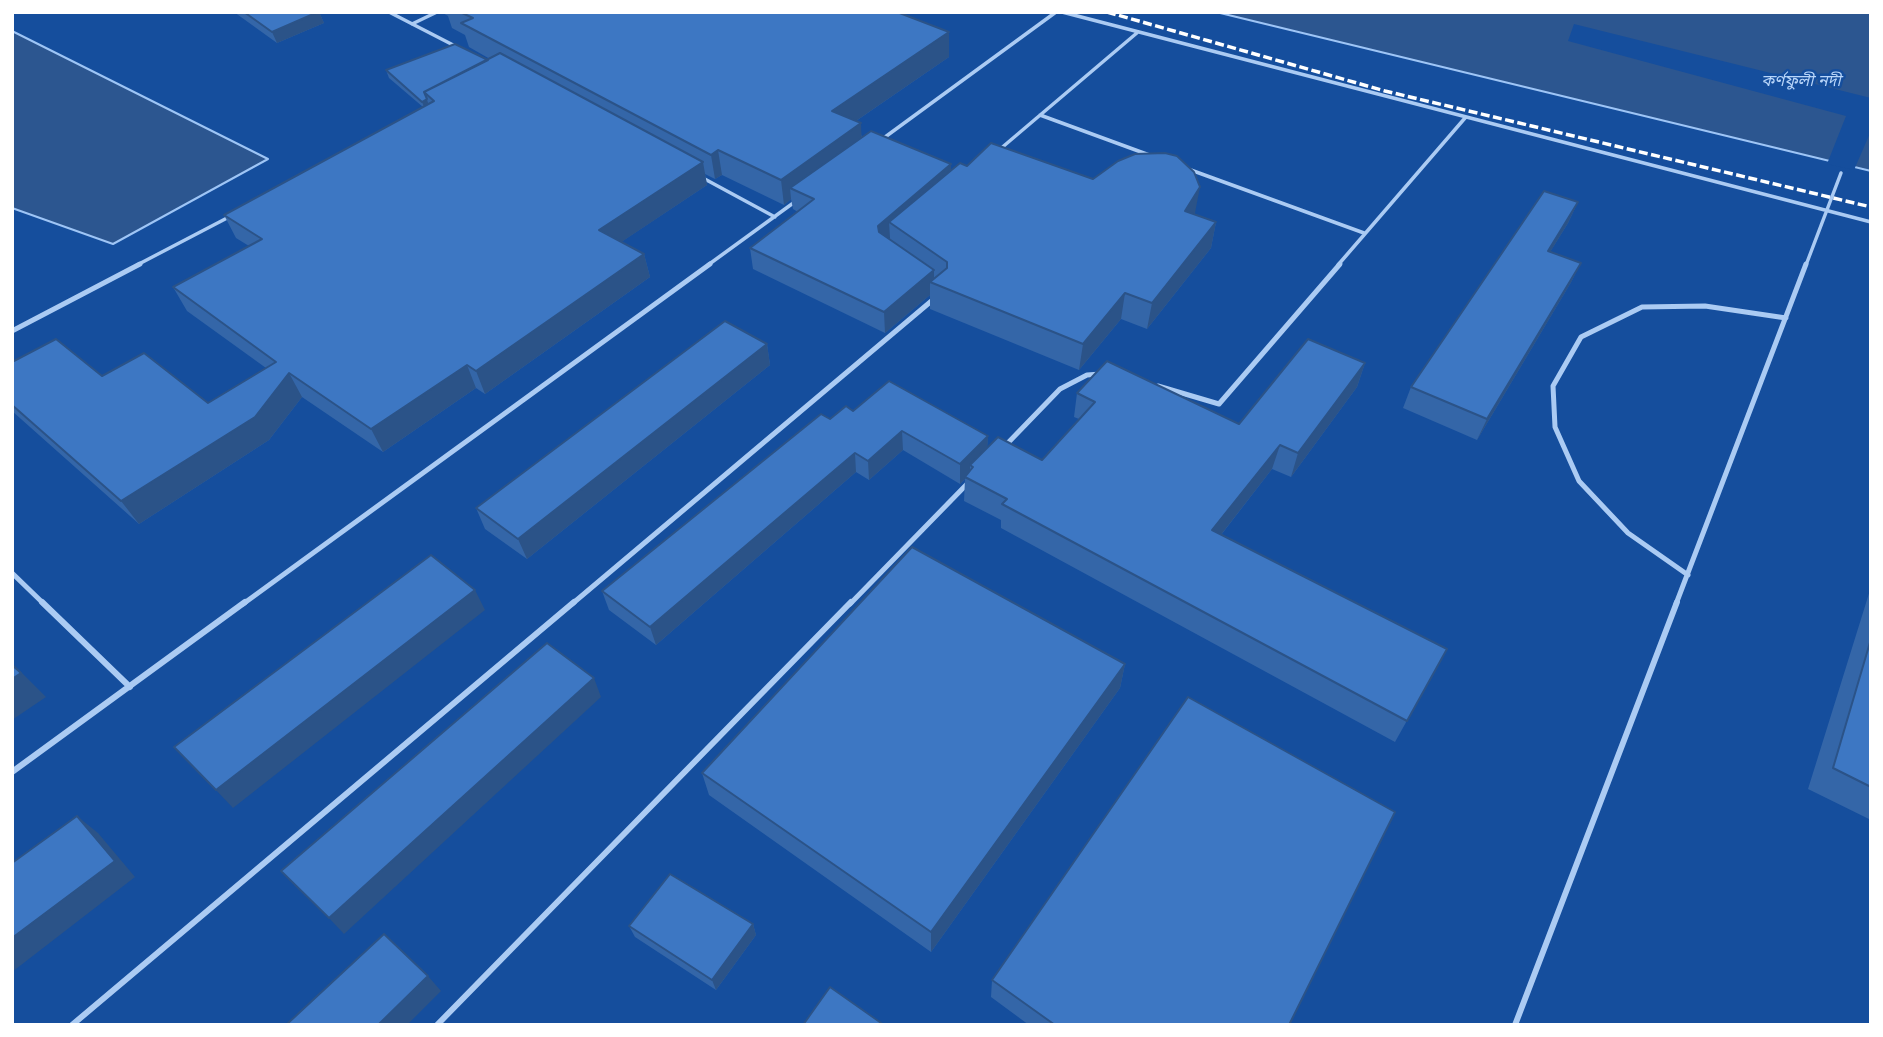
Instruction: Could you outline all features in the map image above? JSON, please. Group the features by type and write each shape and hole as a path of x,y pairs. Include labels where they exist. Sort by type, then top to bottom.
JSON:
{"lane":[{"path":"389,12 459,48"},
{"path":"412,24 437,12"},
{"path":"876,143 1056,12"},
{"path":"1062,12 1871,222"},
{"path":"989,158 1138,32"},
{"path":"1040,115 1157,158"},
{"path":"1153,384 1219,404 1465,118"},
{"path":"1182,167 1364,233"},
{"path":"690,170 775,217"},
{"path":"1515,1025 1841,173"},
{"path":"12,772 797,201"},
{"path":"12,331 235,214"},
{"path":"72,1025 943,291"},
{"path":"1688,575 1628,533 1579,481 1555,427 1553,386 1581,337 1642,307 1706,306 1786,318"},
{"path":"992,458 1060,389 1087,375 1113,372"},
{"path":"437,1025 973,478"},
{"path":"12,573 130,687"}],"water":[{"name":"কর্ণফুলী নদী","path":"1216,12 1871,12 1871,171"},
{"path":"12,31 268,159 113,244 12,208"}],"pier":[{"path":"1574,24 1871,98 1871,131 1854,170 1827,164 1846,116 1568,41"}],"building":[{"path":"244,12 318,12 272,32"},
{"path":"460,12 897,12 949,32 832,111 861,123 781,180 718,150 711,155 461,23 473,18"},
{"path":"455,44 488,60 424,92 427,99 422,102 386,70"},
{"path":"500,53 703,162 599,230 644,254 476,371 467,365 371,429 289,373 255,417 121,501 12,405 12,362 56,339 102,376 144,353 208,403 276,362 173,287 262,239 224,215 434,101 424,92"},
{"path":"871,131 951,164 878,226 879,232 934,270 884,312 750,248 814,199 790,188"},
{"path":"991,143 1093,179 1118,161 1135,154 1165,153 1177,156 1194,172 1200,187 1185,211 1216,222 1152,303 1125,293 1083,344 930,282 947,268 947,262 889,222 960,163 967,166"},
{"path":"1544,191 1578,202 1548,251 1581,263 1487,419 1411,387"},
{"path":"725,321 767,344 518,539 476,508"},
{"path":"1308,339 1365,363 1298,453 1280,445 1212,530 1447,649 1407,721 1002,504 1007,499 965,477 973,467 970,465 998,437 1042,460 1095,402 1077,393 1107,361 1239,424"},
{"path":"889,381 988,436 960,464 902,431 868,461 855,453 650,627 602,591 821,414 830,419 846,406 853,411"},
{"path":"912,547 1125,664 931,932 702,773"},
{"path":"431,555 475,590 216,790 174,747"},
{"path":"1871,639 1871,787 1833,768"},
{"path":"547,643 594,678 329,918 281,871"},
{"path":"12,665 21,673 12,679"},
{"path":"1188,697 1395,812 1289,1025 1055,1025 992,980"},
{"path":"77,816 115,861 12,938 12,863"},
{"path":"670,874 753,924 712,980 629,926"},
{"path":"384,934 428,976 378,1025 286,1025"},
{"path":"830,987 884,1025 803,1025"}],"railway":[{"path":"1107,12 1385,91 1871,207"}]}
